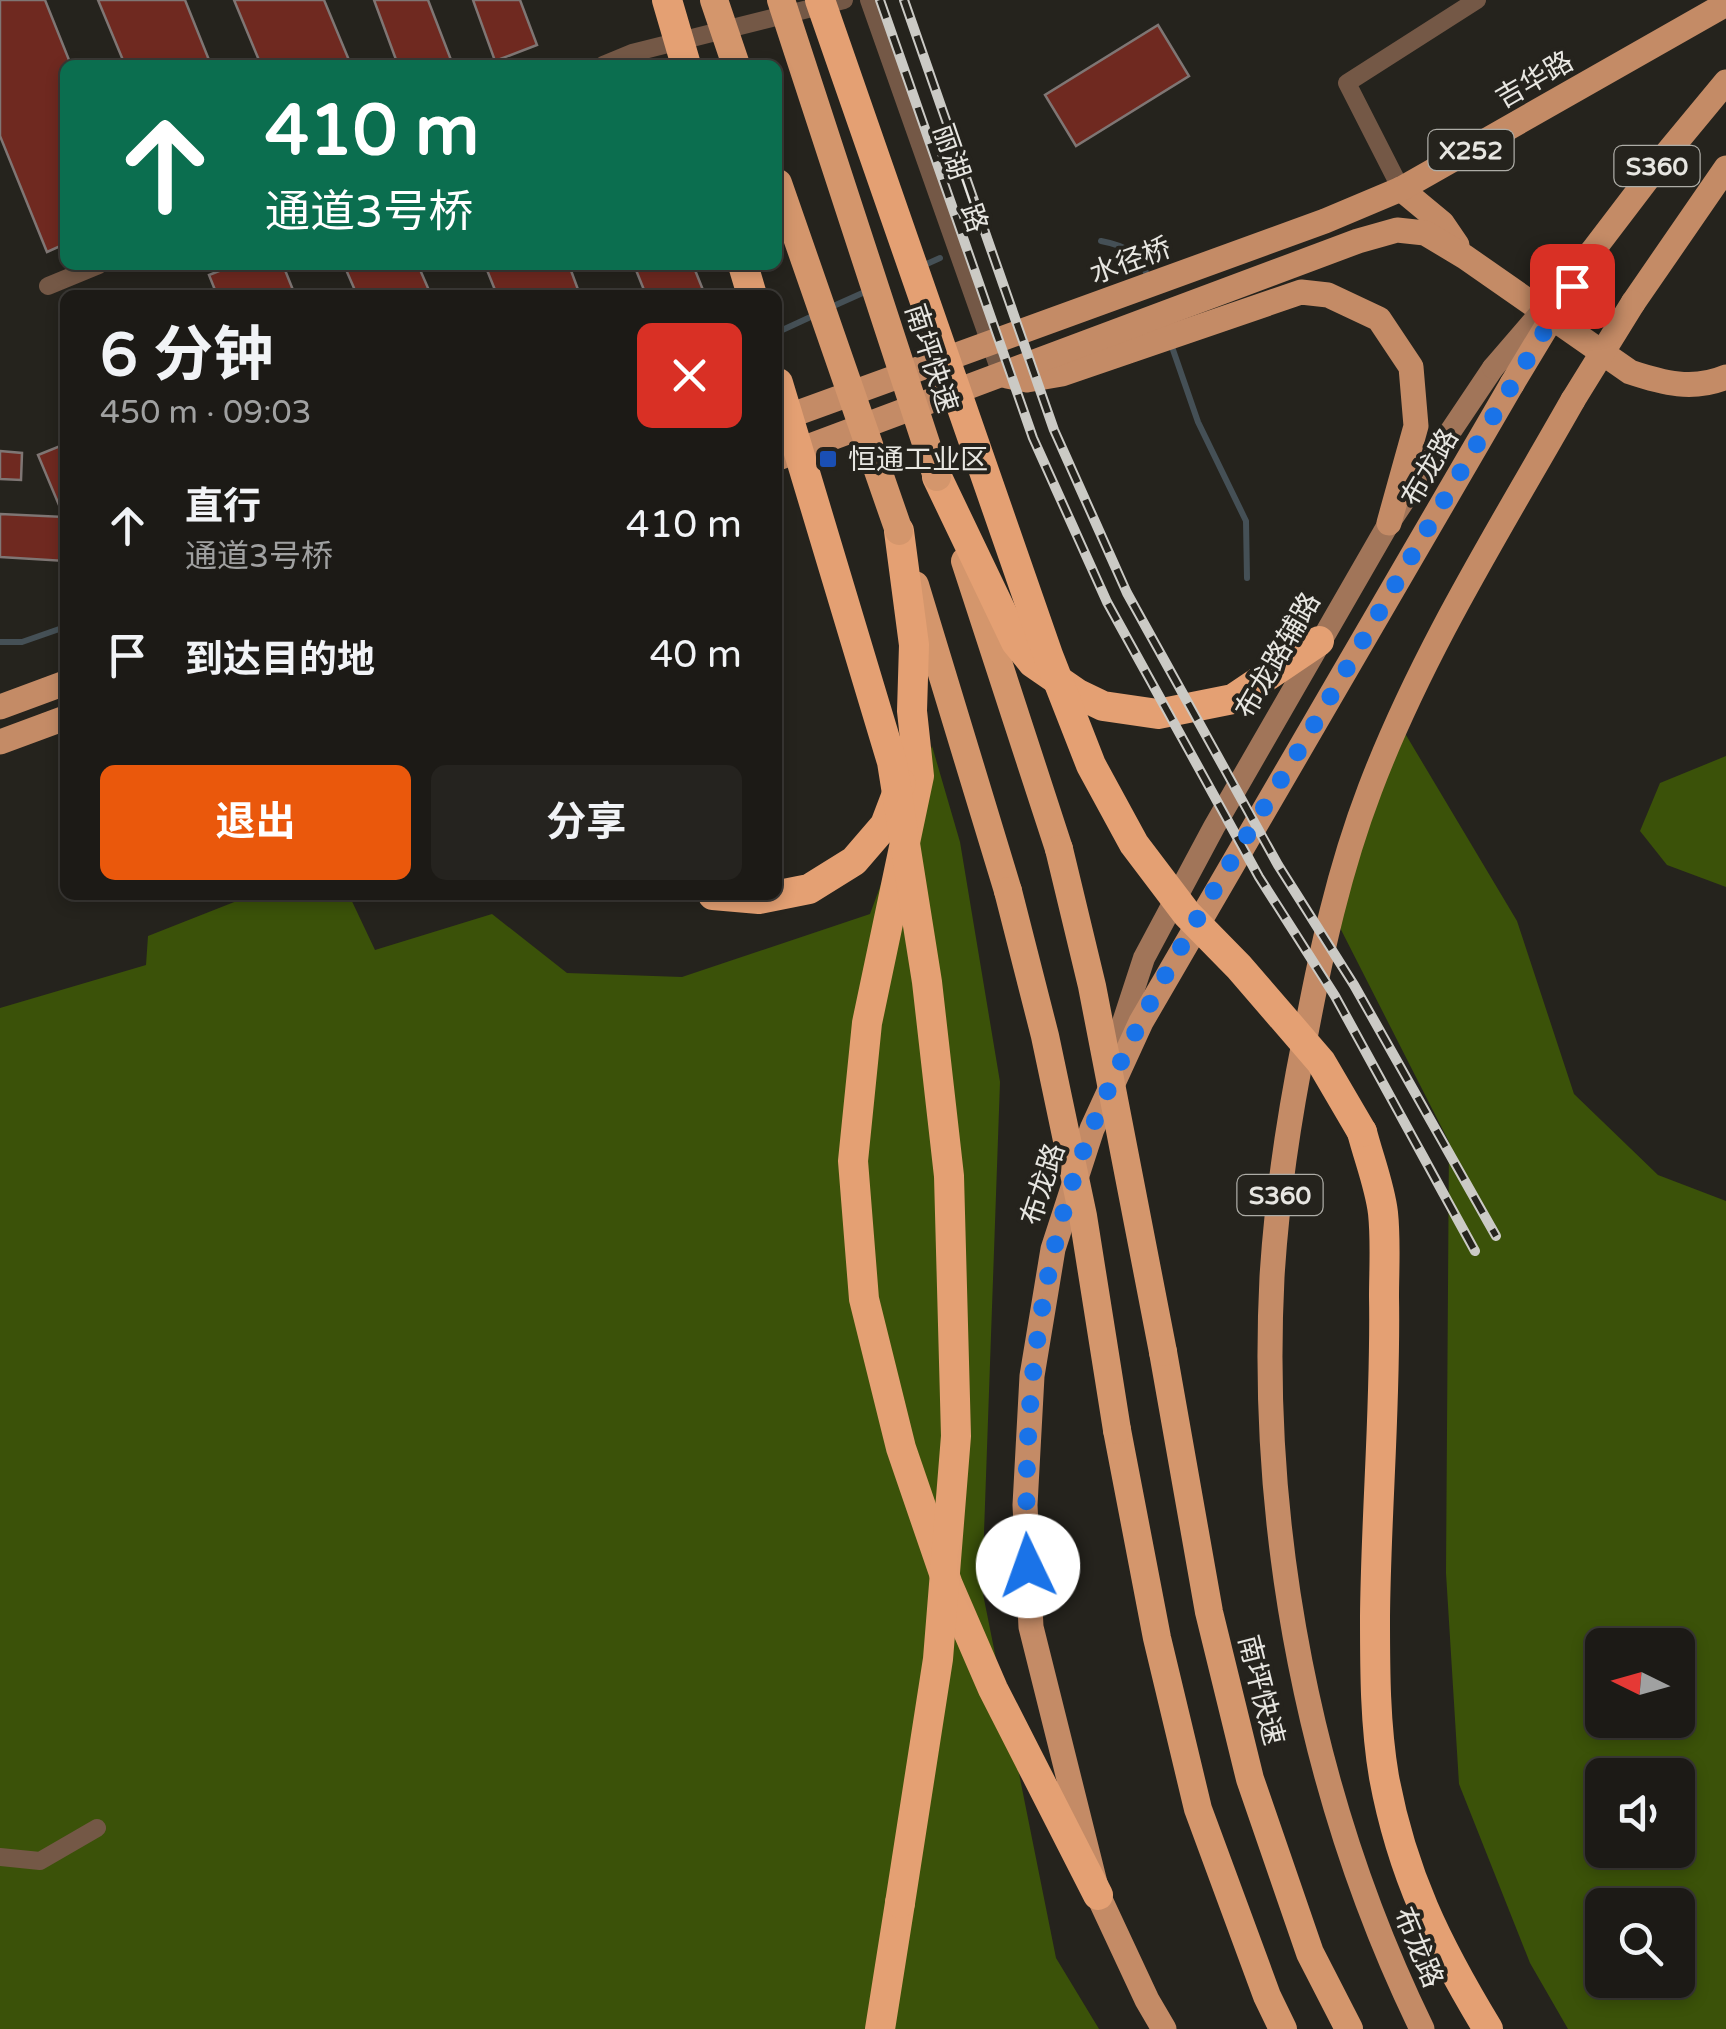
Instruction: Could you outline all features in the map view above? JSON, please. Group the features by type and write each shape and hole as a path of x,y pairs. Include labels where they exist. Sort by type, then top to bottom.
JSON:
{"highway":[{"path":"667,0 685,60"},
{"path":"714,0 734,60"},
{"name":"南坪快速","path":"781,0 1011,694 1058,850 1096,1005 1208,1612 1250,1779 1310,1954 1349,2029"},
{"path":"820,0 1048,655 1091,765 1134,844 1186,914 1250,979 1321,1062 1362,1132 1383,1212 1385,1365 1375,1640 1377,1719 1384,1776 1400,1844 1422,1908 1488,2029"},
{"path":"782,194 899,530 1008,892 1045,1036 1083,1216 1156,1638 1198,1809 1282,2029"},
{"path":"782,396 892,762 927,982 949,1176 956,1436 938,1659 880,2029"},
{"path":"937,477 1016,642 1032,664 1102,706 1158,714 1233,699 1319,641"},
{"path":"782,894 809,889 854,861 885,825 903,777 912,711 914,645 899,530"},
{"path":"912,711 919,776 868,1023 852,1161 864,1299 901,1448 948,1585 992,1688 1098,1895"}],"main road":[{"name":"吉华路","path":"1202,266 1401,189 1726,4"},
{"name":"S360","path":"1502,376 1591,253 1726,82"},
{"name":"布龙路","path":"1422,2029 1366,1897 1332,1789 1299,1659 1279,1527 1271,1398 1272,1276 1287,1130 1317,974 1344,863 1405,703 1573,400 1726,168"},
{"path":"1401,189 1442,224 1466,257"},
{"path":"782,456 1001,374 1093,352 1212,309 1358,241 1397,230 1425,233 1466,257 1630,372 1659,382 1685,385 1705,385 1726,378"},
{"name":"水径桥","path":"989,342 1202,266"},
{"path":"1212,309 1301,292 1328,295 1380,319 1411,367 1416,426 1389,523"},
{"name":"X252","path":"782,419 989,342"},
{"name":"布龙路","path":"1164,2029 1098,1895 1031,1628 1025,1505 1032,1376 1053,1249 1092,1128 1141,1022 1502,376"},
{"name":"布龙路辅路","path":"1092,1128 1144,958 1319,641 1389,523 1502,376"},
{"path":"0,707 60,685"},
{"path":"0,742 60,720"}],"street":[{"path":"614,60 844,0"},
{"name":"丽湖一路","path":"870,0 1001,374"},
{"path":"1401,189 1347,84 1465,3"},
{"path":"48,286 87,270"},
{"path":"0,1857 40,1862 97,1828"}],"green space":[{"path":"1403,730 1517,921 1574,1094 1658,1175 1726,1201 1726,2029 1568,2029 1530,1963 1459,1784 1446,1573 1449,1142 1332,912"},
{"path":"932,746 960,842 1000,1082 982,1589 1056,1958 1099,2029 0,2029 0,1008 146,965 148,936 239,900 351,900 375,950 492,914 567,973 682,977 870,914"},
{"path":"1726,756 1726,887 1667,865 1640,831 1660,783"}],"building":[{"path":"0,0 45,0 69,60 60,60 60,246 47,252 0,136"},
{"path":"98,0 185,0 209,60 123,60"},
{"path":"234,0 324,0 349,60 259,60"},
{"path":"374,0 428,0 451,60 396,60"},
{"path":"473,0 520,0 537,45 495,60"},
{"path":"1158,25 1189,76 1076,146 1045,95"},
{"path":"222,270 285,270 293,290 215,290 209,275"},
{"path":"346,270 420,270 429,290 355,290"},
{"path":"487,270 571,270 578,290 495,290"},
{"path":"636,270 695,270 703,290 644,290"},
{"path":"60,446 60,507 38,455"},
{"path":"0,451 22,453 21,480 0,479"},
{"path":"0,514 60,517 60,561 0,557"}],"waterway":[{"path":"1101,241 1132,253 1149,280"},
{"path":"920,267 940,258"},
{"path":"829,308 867,291"},
{"path":"782,330 817,314"},
{"path":"1171,344 1198,422 1246,521 1247,578"},
{"path":"0,642 22,642 60,629"}],"railway":[{"path":"880,0 1033,438 1107,602 1259,877 1335,996 1475,1251"},
{"path":"904,0 1054,430 1127,593 1278,865 1354,985 1496,1236"}],"place":[{"name":"恒通工业区","path":"828,459"}],"route":[{"path":"1028,1566 1025,1505 1032,1376 1053,1249 1092,1128 1141,1022 1211,898 1572,286"}]}
